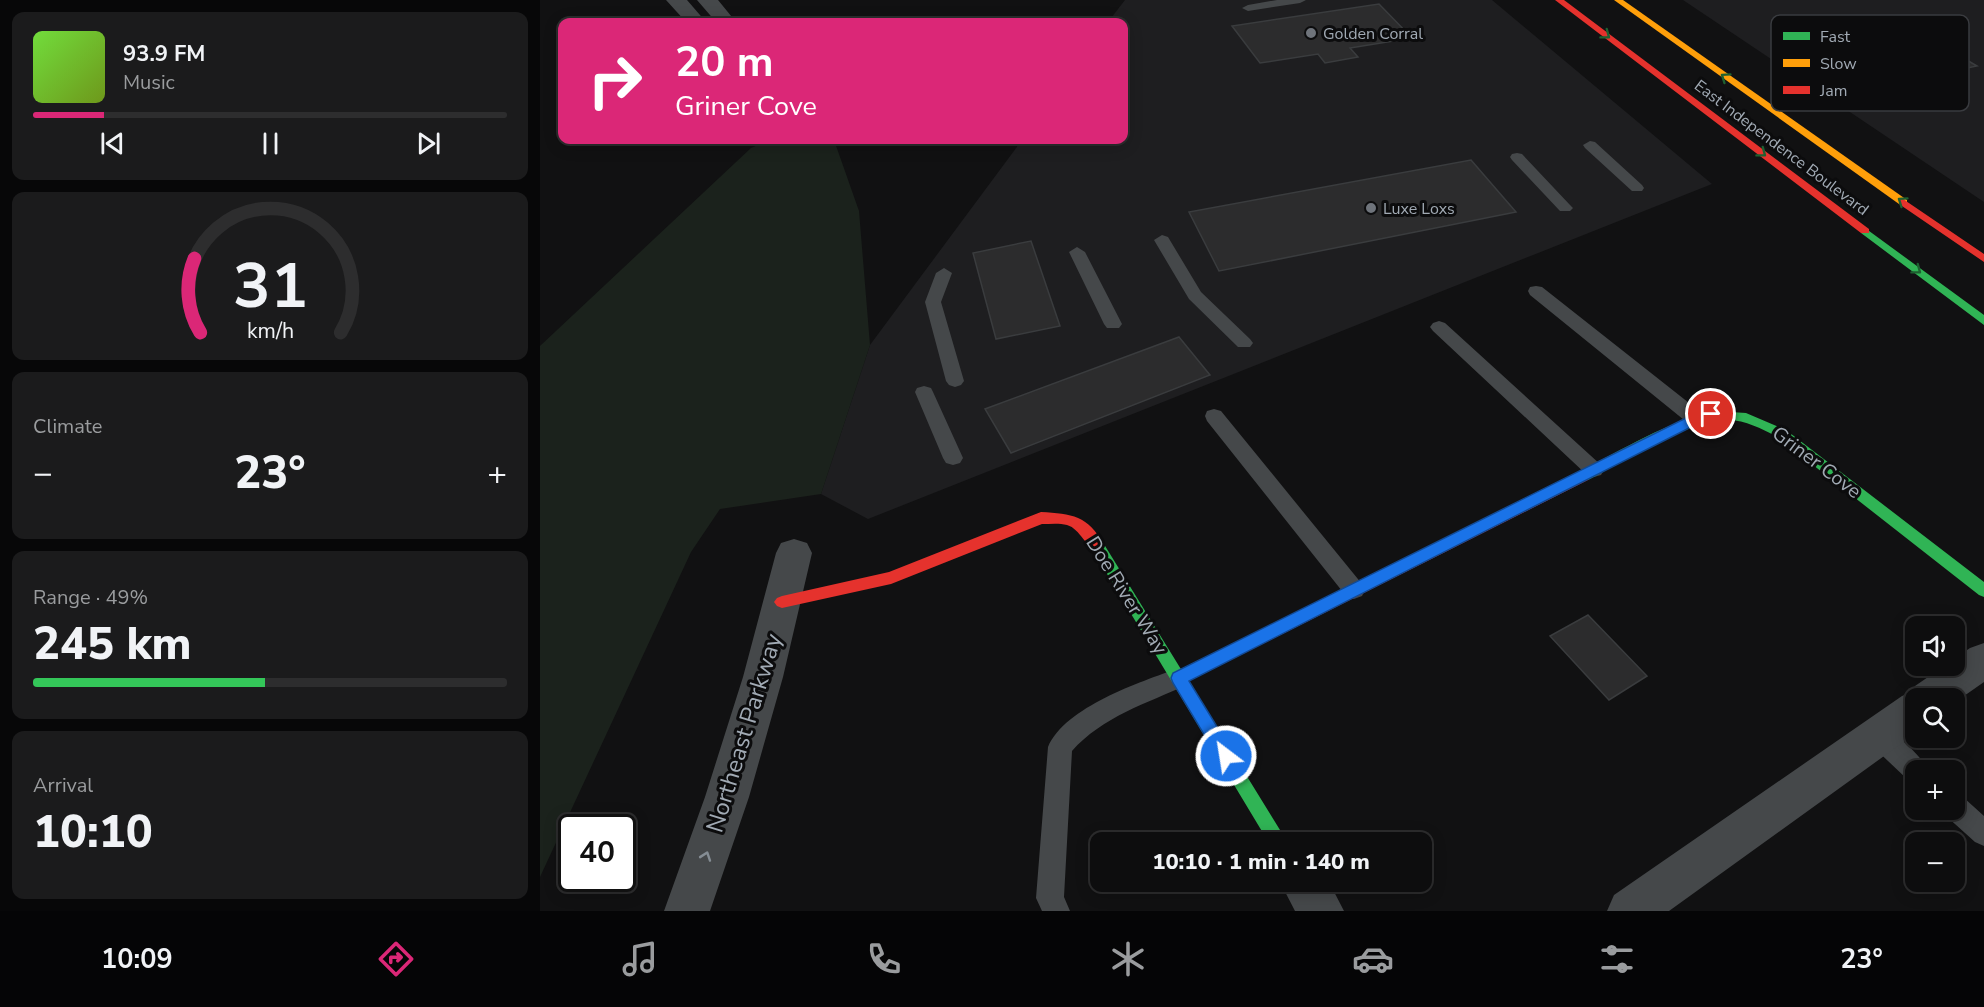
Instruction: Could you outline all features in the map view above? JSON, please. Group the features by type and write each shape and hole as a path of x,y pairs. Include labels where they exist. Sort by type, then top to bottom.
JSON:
{"main road":[{"name":"East Independence Boulevard","path":"1559,0 1984,321"},
{"name":"East Independence Boulevard","path":"1618,0 1771,108"},
{"name":"East Independence Boulevard","path":"1775,111 1984,259"},
{"name":"Griner Cove","path":"1179,678 1696,419 1711,414 1738,414 1765,423 1781,433 1984,591"},
{"name":"Doe River Way","path":"782,602 891,578 1041,518 1069,519 1082,526 1092,536 1272,832"}],"street":[{"path":"676,0 692,18"},
{"path":"707,0 723,18"},
{"name":"Northeast Parkway","path":"687,911 764,677 794,553"},
{"path":"1945,688 1984,660"},
{"path":"1630,911 1905,717"},
{"path":"1309,892 1321,911"}],"lane":[{"path":"1248,8 1300,0"},
{"path":"1590,145 1637,188"},
{"path":"1517,158 1565,208"},
{"path":"1162,240 1195,295 1244,343"},
{"path":"1077,252 1113,324"},
{"path":"944,273 933,302 955,381"},
{"path":"1536,291 1696,419"},
{"path":"1438,327 1594,470"},
{"path":"924,392 953,458"},
{"path":"1214,416 1354,590"},
{"path":"1056,911 1050,898 1060,747 1071,732 1090,718 1179,678"},
{"path":"1878,735 1905,760"},
{"path":"1965,816 1984,833"}],"shaded area":[{"path":"1125,0 1492,0 1712,184 868,519 821,494 870,345 1019,144 1128,144 1128,18 1111,18"},
{"path":"1683,0 1984,0 1984,202 1848,111 1969,111 1969,15 1771,15 1771,59"},
{"path":"760,144 835,144 859,211 870,345 821,494 720,509 691,552 569,814 558,814 558,838 540,877 540,346 751,148"}],"building":[{"name":"Golden Corral","path":"1379,4 1412,38 1350,48 1358,57 1325,63 1318,54 1260,63 1232,26"},
{"path":"1969,61 1977,66 1969,68"},
{"path":"1471,160 1516,212 1219,271 1189,212"},
{"path":"1031,241 1060,326 996,339 973,253"},
{"path":"1179,337 1210,375 1011,453 985,409"},
{"path":"1588,615 1647,676 1609,700 1550,636"}],"traffic: fast":[{"path":"1865,231 1984,321"},
{"path":"1583,476 1702,418 1731,415 1746,418 1781,433 1984,591"},
{"path":"1097,545 1272,832"}],"traffic: slow":[{"path":"1618,0 1771,108"},
{"path":"1775,111 1903,202"}],"traffic: jam":[{"path":"1559,0 1865,231"},
{"path":"1903,202 1984,259"},
{"path":"1179,678 1583,476"},
{"path":"782,602 891,578 1041,518 1069,519 1082,526 1097,545"}],"place":[{"name":"Golden Corral","path":"1311,33"},
{"name":"Luxe Loxs","path":"1371,208"}],"route":[{"path":"1226,756 1179,678 1696,419 1711,414"}]}
